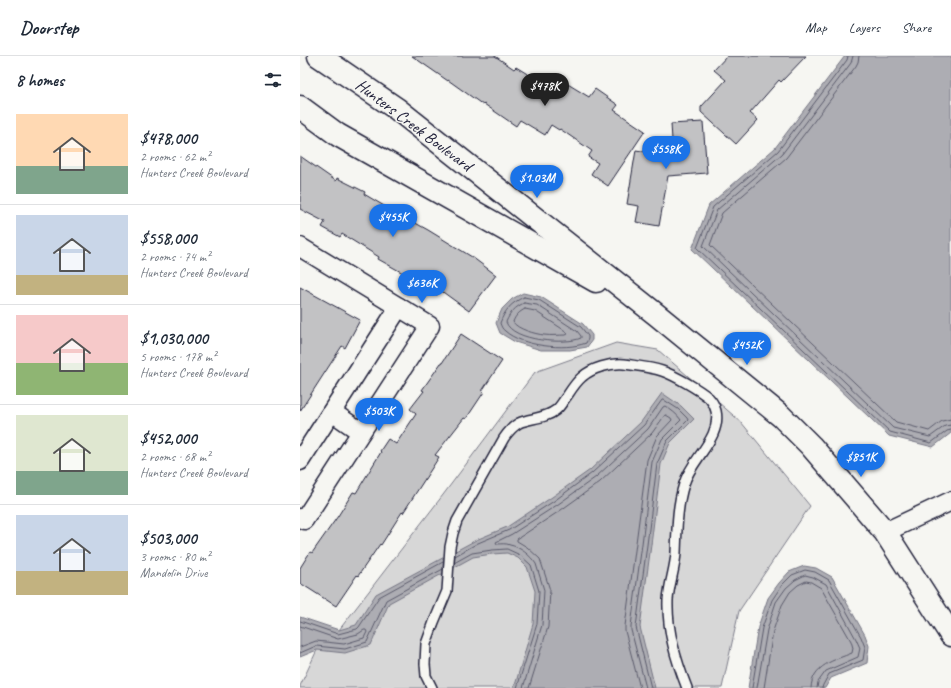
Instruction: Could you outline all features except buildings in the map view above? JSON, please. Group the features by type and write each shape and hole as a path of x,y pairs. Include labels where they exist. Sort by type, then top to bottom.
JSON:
{"street":[{"name":"Hunters Creek Boulevard","path":"319,56 397,109 657,315 781,416 811,446 885,532 951,635"},
{"name":"Hunters Creek Boulevard","path":"300,107 338,135 657,315"},
{"path":"300,247 430,326 302,519"},
{"path":"300,461 399,307"},
{"path":"332,412 361,432"},
{"path":"885,532 951,501"}],"lane":[{"path":"432,688 426,676 426,644 447,591 450,547 453,533 457,520 504,438 510,429 519,423 548,415 556,410 581,377 602,366 618,364 646,367 664,371 701,392 710,399 716,410 717,423 714,434 695,462 684,483 677,517 676,554 668,599 670,635 687,688"}],"shaded area":[{"path":"616,343 658,350 741,422 810,506 739,611 722,688 300,688 317,650 339,630 535,372"}],"water":[{"path":"845,56 951,56 951,433 933,447 889,436 692,249 709,205 775,148"},
{"path":"523,293 541,297 583,324 592,335 592,340 587,347 570,350 541,350 515,342 500,333 496,323 502,309 512,299"},
{"path":"662,393 681,406 694,419 670,443 661,464 640,627 655,688 513,688 533,624 535,591 527,567 518,558 507,553 473,557 389,603 371,645 345,653 317,650 300,657 300,617 339,630 356,625 376,594 476,540 507,527 590,470 641,422"},
{"path":"804,566 816,568 832,577 865,635 869,646 867,663 831,678 825,688 748,688 758,627 768,598 789,572"}]}
